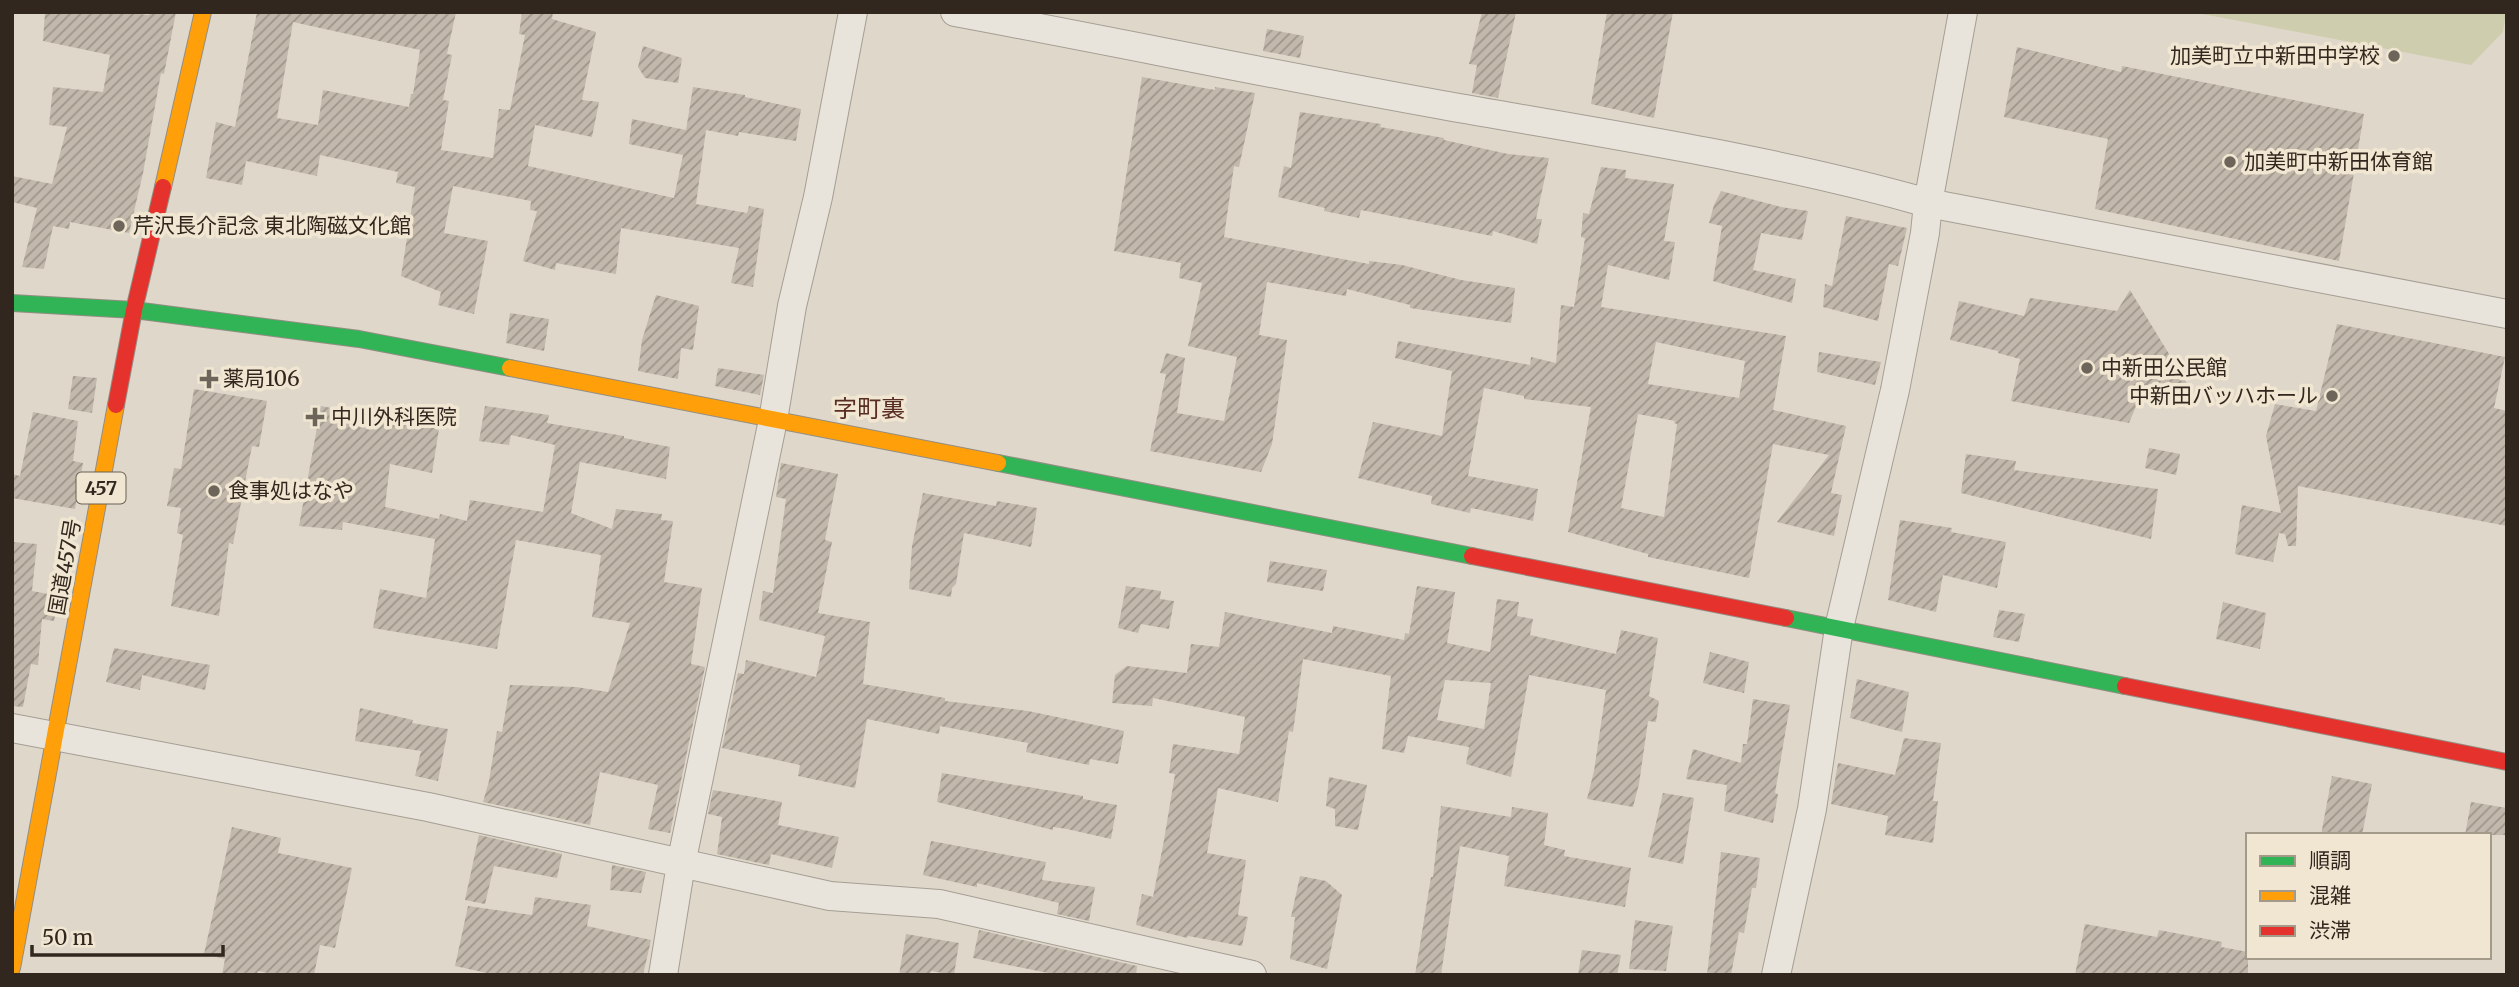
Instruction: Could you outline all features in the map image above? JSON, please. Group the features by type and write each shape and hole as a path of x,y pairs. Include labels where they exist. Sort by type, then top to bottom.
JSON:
{"main road":[{"name":"国道457号","path":"12,968 134,310 203,12"},
{"path":"12,303 134,310 359,339 1839,628 2507,762"}],"street":[{"path":"663,975 681,864 773,420 792,306 818,197 853,12"},
{"path":"955,12 1410,99 1704,151 1860,183 1928,203 2507,314"},
{"path":"1776,975 1812,809 1839,628 1895,390 1963,12"},
{"path":"12,728 428,807 830,896 939,904 1252,975"}],"green space":[{"path":"2192,12 2506,12 2503,32 2471,65"}],"building":[{"path":"45,12 120,12 149,15 149,12 176,12 129,233 70,222 69,229 53,226 44,269 22,267 37,208 12,202 12,176 52,184 67,127 49,125 53,87 103,92 110,55 43,41"},
{"path":"257,12 456,12 447,54 452,55 443,100 449,101 441,150 493,158 499,109 510,110 525,35 519,34 522,12 553,12 552,19 596,32 582,100 599,102 592,137 535,125 528,166 674,198 683,155 629,144 632,119 686,130 693,87 745,95 801,109 796,141 706,130 696,204 747,213 749,206 764,209 753,287 731,283 739,248 621,228 616,274 556,263 555,270 523,261 537,211 530,210 531,201 453,186 444,233 488,241 474,314 438,305 441,292 401,276 415,187 396,183 398,172 320,155 317,176 246,161 242,185 206,178 216,122 235,127","holes":["293,22 420,50 409,107 323,90 318,125 277,118"]},
{"path":"1482,12 1516,12 1498,98 1472,93 1477,65 1469,64"},
{"path":"1607,12 1673,12 1654,118 1591,104"},
{"path":"1267,29 1304,36 1300,58 1263,51"},
{"path":"643,46 682,58 678,83 645,78 638,67"},
{"name":"加美町中新田体育館","path":"2017,47 2121,72 2122,66 2364,114 2339,261 2095,209 2108,139 2004,117"},
{"path":"1142,77 1215,90 1215,87 1255,93 1239,167 1234,166 1224,237 1369,264 1369,261 1402,265 1461,280 1515,288 1511,323 1410,308 1410,305 1347,289 1346,296 1267,282 1259,335 1287,340 1272,444 1261,472 1150,451 1166,374 1160,373 1166,353 1185,358 1177,413 1224,421 1237,357 1188,346 1202,283 1179,278 1181,263 1114,251"},
{"path":"1300,112 1381,124 1380,127 1444,138 1508,154 1549,158 1536,219 1542,219 1537,244 1493,231 1492,236 1361,210 1359,218 1278,197 1284,166 1291,168"},
{"path":"1601,167 1626,170 1625,178 1674,184 1664,241 1675,242 1669,280 1608,265 1601,307 1786,336 1773,410 1846,426 1831,493 1842,495 1834,536 1777,522 1829,455 1773,444 1749,578 1648,557 1648,554 1568,532 1591,407 1524,399 1524,396 1484,388 1468,476 1538,489 1533,521 1471,508 1470,513 1431,504 1432,496 1358,478 1373,422 1442,436 1452,371 1395,358 1398,341 1530,365 1531,357 1556,363 1561,305 1574,307 1585,238 1581,237 1583,213 1589,214","holes":["1656,342 1745,361 1739,398 1648,384","1638,414 1675,421 1677,424 1664,517 1621,508"]},
{"path":"1721,191 1781,207 1808,211 1802,240 1761,233 1753,270 1796,279 1792,303 1713,281 1722,226 1709,223"},
{"path":"1846,216 1907,228 1898,266 1889,264 1878,321 1823,307 1825,284 1832,286"},
{"name":"中新田公民館","path":"2130,290 2191,390 2145,385 2129,423 2011,401 2020,359 1950,340 1959,301 2024,316 2030,298 2117,311"},
{"path":"656,295 699,306 693,350 681,348 678,379 638,371 642,340"},
{"path":"510,313 549,319 544,351 506,343"},
{"path":"2337,324 2505,357 2494,408 2507,411 2507,526 2298,486 2296,546 2288,546 2285,534 2279,533 2273,562 2235,554 2242,505 2281,513 2266,436 2275,404 2316,411"},
{"path":"1819,352 1881,362 1875,385 1817,372"},
{"path":"718,368 764,375 760,395 715,386"},
{"path":"73,376 97,378 92,413 68,409"},
{"path":"194,389 267,401 259,447 252,446 233,544 229,543 219,616 171,606 183,535 177,533 181,508 167,506 174,468 181,469"},
{"path":"321,406 439,429 432,473 390,464 385,507 439,519 440,514 467,521 470,500 543,512 555,445 511,435 509,445 479,441 485,406 549,415 547,423 670,447 666,479 580,462 571,513 612,529 616,509 662,514 661,520 673,521 664,582 702,588 691,664 705,667 670,833 648,829 658,785 600,772 590,825 483,802 497,731 502,732 510,685 576,687 608,692 630,623 592,617 601,555 516,540 497,649 373,628 380,589 426,598 435,539 343,522 342,530 299,526"},
{"path":"33,412 78,421 73,461 83,463 75,509 12,498 12,474 20,476"},
{"path":"2149,448 2180,454 2176,475 2145,468"},
{"path":"1966,454 2016,461 2014,470 2158,489 2151,539 1961,493"},
{"path":"781,463 838,474 825,540 832,542 818,613 870,622 863,684 945,698 945,701 1028,711 1124,731 1118,764 1090,759 1089,765 1026,752 1028,743 940,726 939,734 867,719 855,788 798,776 800,765 722,748 738,673 744,674 746,660 816,677 825,636 759,620 763,591 773,593 786,499 776,497"},
{"path":"923,493 996,506 997,501 1037,508 1031,547 964,533 956,584 952,588 951,597 909,589 912,546"},
{"path":"1900,520 1952,528 1951,532 2006,542 1997,588 1943,575 1936,612 1888,600"},
{"path":"12,542 37,544 32,591 59,596 54,621 42,619 38,665 31,664 23,707 12,706"},
{"path":"1270,561 1327,570 1323,591 1267,582"},
{"path":"1126,586 1161,591 1160,599 1174,601 1169,629 1141,624 1138,633 1118,628"},
{"path":"1417,586 1455,592 1447,643 1490,652 1497,599 1519,602 1517,616 1533,619 1530,635 1616,654 1621,630 1658,638 1649,696 1659,701 1656,722 1648,721 1633,807 1587,799 1606,690 1529,675 1511,777 1466,764 1469,747 1408,736 1404,753 1382,749 1391,676 1303,659 1293,732 1289,731 1278,802 1218,788 1207,853 1246,860 1238,915 1248,917 1242,946 1188,936 1187,938 1136,925 1142,894 1153,897 1175,774 1169,773 1173,744 1239,754 1245,717 1153,698 1152,706 1112,703 1115,675 1127,666 1187,673 1191,644 1219,647 1225,612 1332,633 1333,626 1404,640 1405,633 1409,634","holes":["1445,680 1491,683 1484,729 1437,720"]},
{"path":"2223,602 2266,613 2260,649 2216,639"},
{"path":"1999,610 2025,614 2019,642 1993,637"},
{"path":"114,648 210,665 205,690 142,675 140,690 106,682"},
{"path":"1710,652 1749,662 1744,693 1703,683"},
{"path":"1857,679 1909,692 1902,732 1850,718"},
{"path":"1753,699 1790,705 1775,793 1778,794 1773,823 1724,811 1727,785 1686,779 1693,749 1741,763 1743,744 1747,744"},
{"path":"360,708 413,720 412,723 448,729 438,781 415,776 421,751 355,741"},
{"path":"1904,738 1941,743 1933,801 1938,801 1933,843 1885,835 1888,816 1831,804 1838,763 1895,775"},
{"path":"942,773 1083,796 1083,799 1117,805 1111,839 1067,829 1053,827 1053,830 937,802"},
{"path":"2332,776 2372,784 2362,833 2321,833"},
{"path":"1329,777 1367,785 1358,830 1335,826 1335,809 1326,806"},
{"path":"713,790 782,802 778,825 839,837 832,868 771,854 769,865 717,854 722,817 708,814"},
{"path":"1663,793 1694,798 1683,864 1648,857"},
{"path":"2471,802 2507,808 2507,835 2465,833"},
{"path":"1441,806 1511,817 1512,807 1548,813 1544,845 1565,850 1564,856 1631,868 1625,907 1504,886 1509,856 1460,846 1441,975 1415,975 1433,877"},
{"path":"232,827 281,838 278,853 352,868 335,948 320,945 314,975 277,975 258,971 257,975 222,975 225,959 204,954"},
{"path":"479,835 562,854 557,878 494,866 485,904 465,900"},
{"path":"931,841 1046,862 1042,880 1095,887 1089,921 1057,914 1059,903 977,883 977,887 923,875"},
{"path":"1721,852 1760,858 1756,888 1752,888 1744,933 1739,932 1731,975 1707,975"},
{"path":"612,865 646,872 641,893 610,890"},
{"path":"1300,876 1326,881 1342,895 1327,969 1290,959 1295,917 1291,917"},
{"path":"535,897 591,905 587,926 651,940 643,975 496,975 455,966 468,906 532,915"},
{"path":"1635,920 1673,926 1666,971 1629,969"},
{"path":"2085,924 2157,937 2159,930 2222,942 2221,947 2246,952 2248,959 2248,975 2075,975"},
{"path":"979,930 1137,966 1136,975 1058,975 973,958"},
{"path":"906,934 959,943 954,975 931,971 930,975 899,975"},
{"path":"1582,950 1621,955 1617,975 1578,975"}],"traffic: fast":[{"path":"12,303 134,310 359,339 510,368"},
{"path":"998,463 1472,556"},
{"path":"1786,618 2125,686"}],"traffic: slow":[{"path":"163,187 203,12"},
{"path":"510,368 998,463"},
{"path":"12,968 116,405"}],"traffic: jam":[{"path":"116,405 134,310 163,187"},
{"path":"1472,556 1786,618"},
{"path":"2125,686 2507,762"}],"place":[{"name":"加美町立中新田中学校","path":"2394,56"},
{"name":"加美町中新田体育館","path":"2230,162"},
{"name":"芹沢長介記念 東北陶磁文化館","path":"119,226"},
{"name":"中新田公民館","path":"2087,368"},
{"name":"薬局106","path":"209,379"},
{"name":"中新田バッハホール","path":"2332,396"},
{"name":"中川外科医院","path":"315,417"},
{"name":"食事処はなや","path":"214,491"}],"district":[{"name":"字町裏","path":"869,409"}]}
